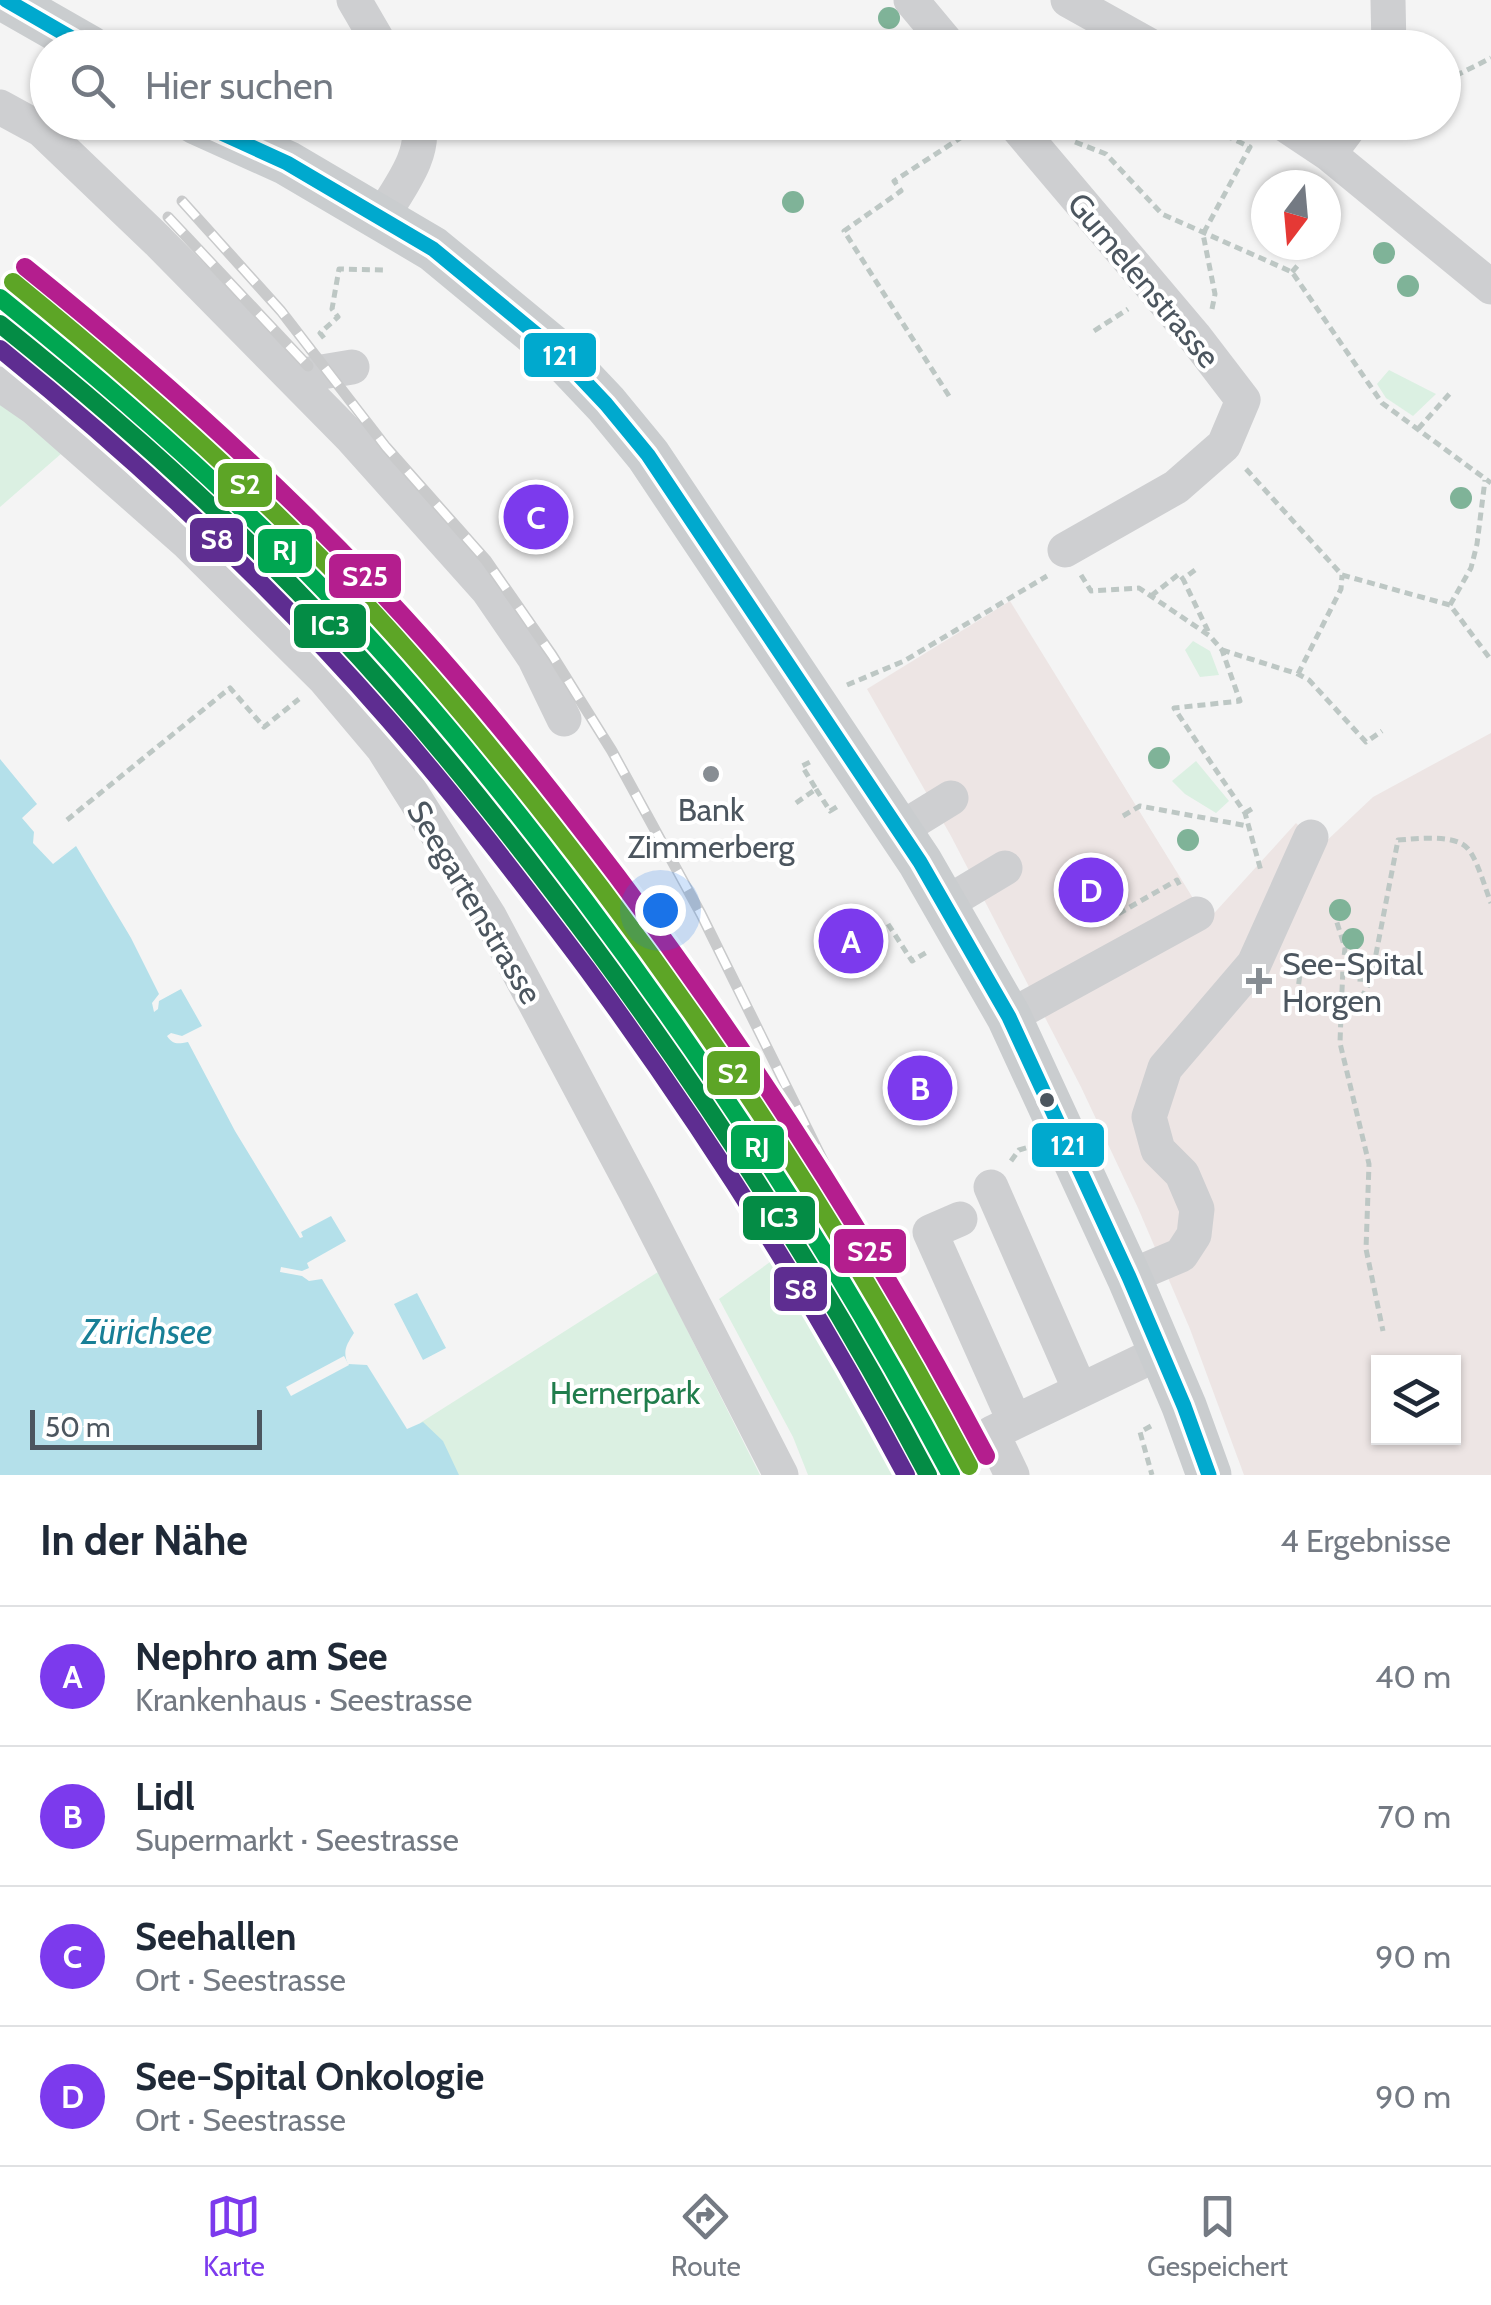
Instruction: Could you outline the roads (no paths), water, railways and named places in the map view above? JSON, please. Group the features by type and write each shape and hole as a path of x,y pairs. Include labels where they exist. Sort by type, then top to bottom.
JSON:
{"main road":[{"path":"6,0 58,30"},
{"path":"0,31 30,46"},
{"path":"236,140 287,163 434,249 553,348 606,404 637,462 898,830 1009,1017 1129,1278 1209,1475"}],"street":[{"path":"354,0 372,30"},
{"path":"911,0 936,30"},
{"path":"1068,0 1122,30"},
{"path":"1388,0 1389,30"},
{"path":"0,106 30,123"},
{"path":"52,140 352,438 488,590 534,657 564,719"},
{"path":"382,217 416,158 419,140"},
{"name":"Gumelenstrasse","path":"1019,140 1194,336 1243,400 1224,445 1176,488 1068,556"},
{"path":"1308,140 1491,287"},
{"path":"1329,154 1339,140"},
{"path":"292,377 340,355"},
{"name":"Seegartenstrasse","path":"0,384 36,409 187,542 324,678 382,748 490,916 781,1475"},
{"path":"898,830 951,798"},
{"path":"1129,1278 1181,1255 1194,1235 1197,1209 1182,1174 1158,1150 1150,1117 1165,1068 1254,964 1311,837"},
{"path":"945,904 1005,868"},
{"path":"1009,1017 1197,914"},
{"path":"991,1188 1080,1390"},
{"path":"960,1219 930,1232 1015,1422"},
{"path":"1012,1475 992,1433 1161,1352"}],"water":[{"name":"Zürichsee","path":"0,759 37,804 22,818 34,832 33,843 53,864 76,846 159,994 152,1003 154,1012 159,1001 181,989 202,1026 182,1036 167,1036 176,1043 188,1042 235,1131 300,1238 301,1232 331,1216 346,1241 307,1263 309,1268 302,1271 281,1267 280,1272 309,1281 322,1279 354,1333 345,1351 348,1364 367,1365 407,1429 423,1422 443,1441 459,1475 0,1475"},
{"path":"417,1293 446,1348 423,1360 394,1304"}],"railway":[{"path":"182,201 281,311 386,447 486,560 552,655 612,751 701,914 963,1444"},
{"path":"168,217 308,366"}],"place":[{"name":"Seehallen","path":"536,517"},
{"name":"Bank Zimmerberg","path":"711,774"},
{"name":"See-Spital Onkologie","path":"1091,890"},
{"name":"Nephro am See","path":"851,941"},
{"name":"See-Spital Horgen","path":"1259,981"},
{"name":"Lidl","path":"920,1088"}],"park label":[{"name":"Hernerpark","path":"625,1392"}]}
